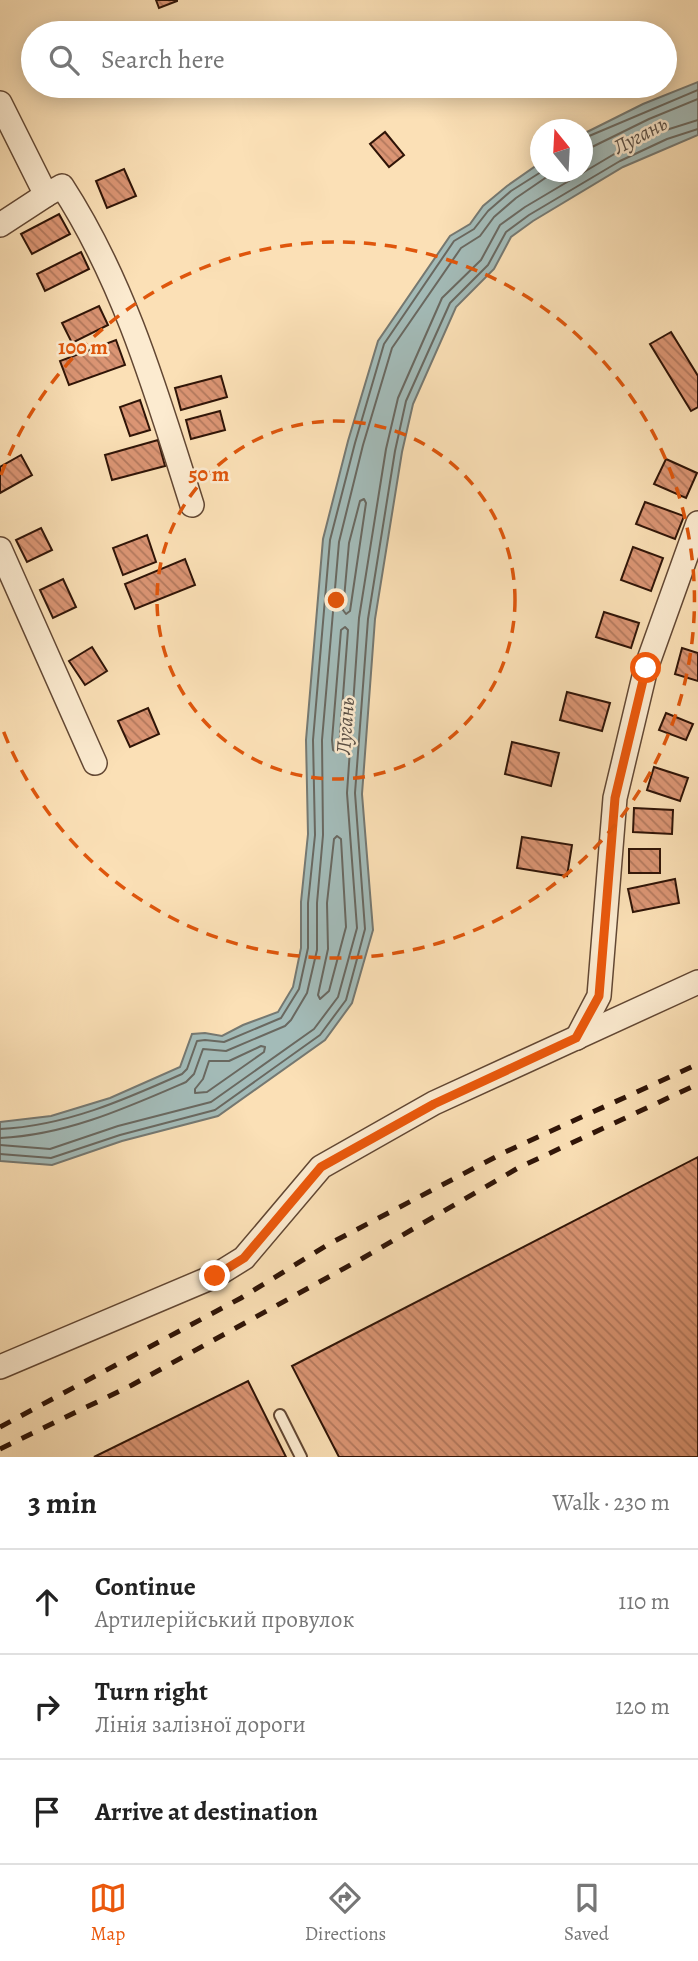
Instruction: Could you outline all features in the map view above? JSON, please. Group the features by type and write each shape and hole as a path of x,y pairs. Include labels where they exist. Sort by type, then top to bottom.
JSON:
{"street":[{"path":"0,103 46,195"},
{"path":"0,225 62,186 85,221 124,302 191,505"},
{"path":"576,1038 599,996 615,798 646,668 698,523"},
{"path":"0,549 95,763"},
{"path":"0,1367 215,1276 244,1258 321,1167 434,1104 698,982"}],"lane":[{"path":"280,1415 301,1457"}],"water":[{"name":"Лугань","path":"698,82 698,135 623,167 511,237 494,269 456,307 413,404 402,452 375,619 362,794 373,930 352,1003 325,1040 218,1116 122,1141 52,1165 0,1161 0,1122 51,1116 110,1098 180,1067 192,1034 222,1036 278,1012 293,987 301,948 301,902 308,834 306,740 323,539 348,441 378,341 450,236 470,224 483,206 507,186 530,170 530,182 593,182 593,129 658,98 677,98 677,90"}],"building":[{"path":"156,0 177,0 177,1 159,8"},
{"path":"385,132 404,155 389,167 370,144"},
{"path":"124,169 136,196 107,208 96,181"},
{"path":"59,214 70,234 32,254 21,234"},
{"path":"81,252 89,269 45,291 37,274"},
{"path":"99,306 108,325 72,343 62,323"},
{"path":"671,332 698,376 698,407 691,411 650,344"},
{"path":"116,340 125,365 69,385 60,361"},
{"path":"221,376 227,397 181,410 175,388"},
{"path":"140,400 150,430 130,436 120,407"},
{"path":"220,411 225,430 191,439 186,420"},
{"path":"158,440 165,466 112,480 105,455"},
{"path":"21,455 32,475 0,493 0,467"},
{"path":"666,459 697,473 686,498 654,484"},
{"path":"645,502 684,516 675,539 636,524"},
{"path":"41,528 52,550 27,562 16,540"},
{"path":"147,535 156,562 123,575 113,548"},
{"path":"633,547 663,558 651,591 621,580"},
{"path":"185,559 195,585 135,609 125,584"},
{"path":"63,579 76,607 53,618 40,590"},
{"path":"604,612 639,623 631,648 596,637"},
{"path":"92,647 107,671 85,685 69,661"},
{"path":"682,648 698,653 698,681 675,674"},
{"path":"567,692 610,703 602,731 560,720"},
{"path":"148,708 159,734 130,747 118,721"},
{"path":"666,713 693,724 686,740 659,730"},
{"path":"512,742 559,753 551,786 505,774"},
{"path":"654,767 688,778 680,801 647,790"},
{"path":"634,808 673,810 672,834 633,832"},
{"path":"522,837 572,845 567,876 517,868"},
{"path":"629,849 660,849 660,873 629,873"},
{"path":"675,879 679,903 633,912 628,889"},
{"path":"698,1157 698,1457 339,1457 292,1366"},
{"path":"248,1381 286,1457 94,1457"}],"railway":[{"path":"0,1427 241,1298 329,1244 505,1152 698,1064"},
{"path":"0,1449 132,1385 363,1258 518,1168 698,1084"}],"route":[{"path":"215,1276 244,1258 321,1167 434,1104 576,1038 599,996 615,798 646,668"}]}
